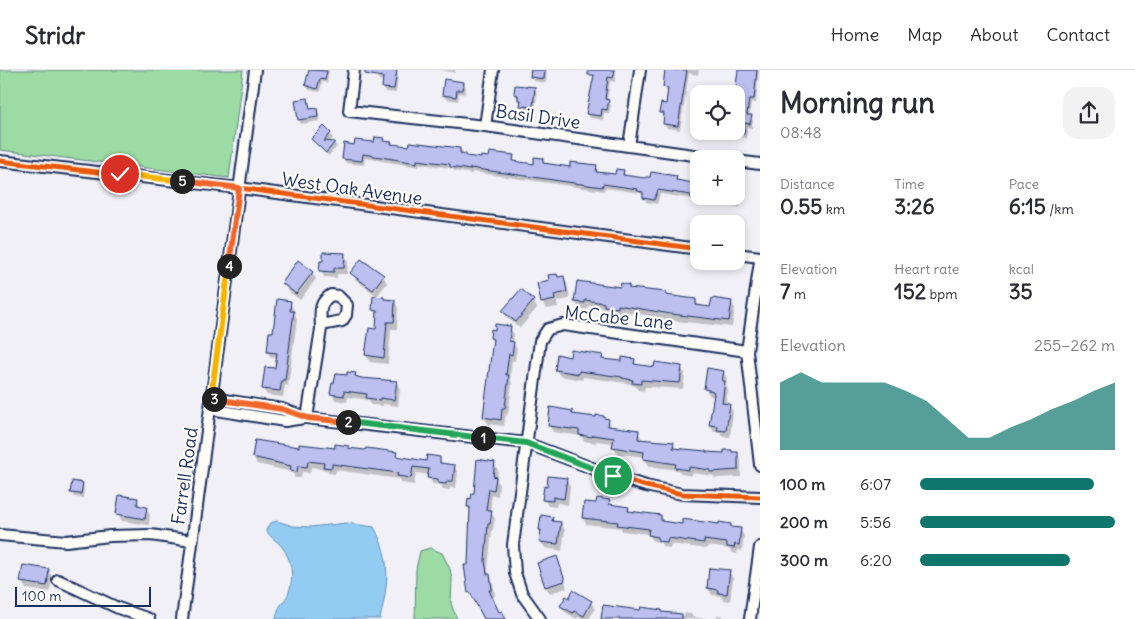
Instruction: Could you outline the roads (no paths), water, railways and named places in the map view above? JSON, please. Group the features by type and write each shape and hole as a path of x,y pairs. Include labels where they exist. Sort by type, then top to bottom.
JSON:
{"street":[{"name":"Farrell Road","path":"182,619 255,70"},
{"name":"Basil Drive","path":"354,70 349,111 485,126 690,155"},
{"path":"485,126 493,70"},
{"path":"629,146 640,70"},
{"name":"West Oak Avenue","path":"0,161 239,188 690,248"},
{"path":"745,162 760,164"},
{"path":"745,256 760,259 747,351 760,465"},
{"path":"308,418 321,325"},
{"name":"McCabe Lane","path":"540,619 522,594 515,573 513,545 540,341 548,329 563,325 747,351"},
{"path":"211,398 282,409 308,418 526,443 613,476 646,486 682,494 760,497"},
{"path":"210,409 285,421 308,418"},
{"path":"0,535 66,541 110,536 151,535 192,541"},
{"path":"750,619 760,547"},
{"path":"58,580 118,608 149,619"}],"water":[{"path":"277,521 293,526 310,527 347,523 374,527 384,551 387,572 380,619 276,619 279,607 289,592 292,574 288,557 266,530 270,523"}]}
